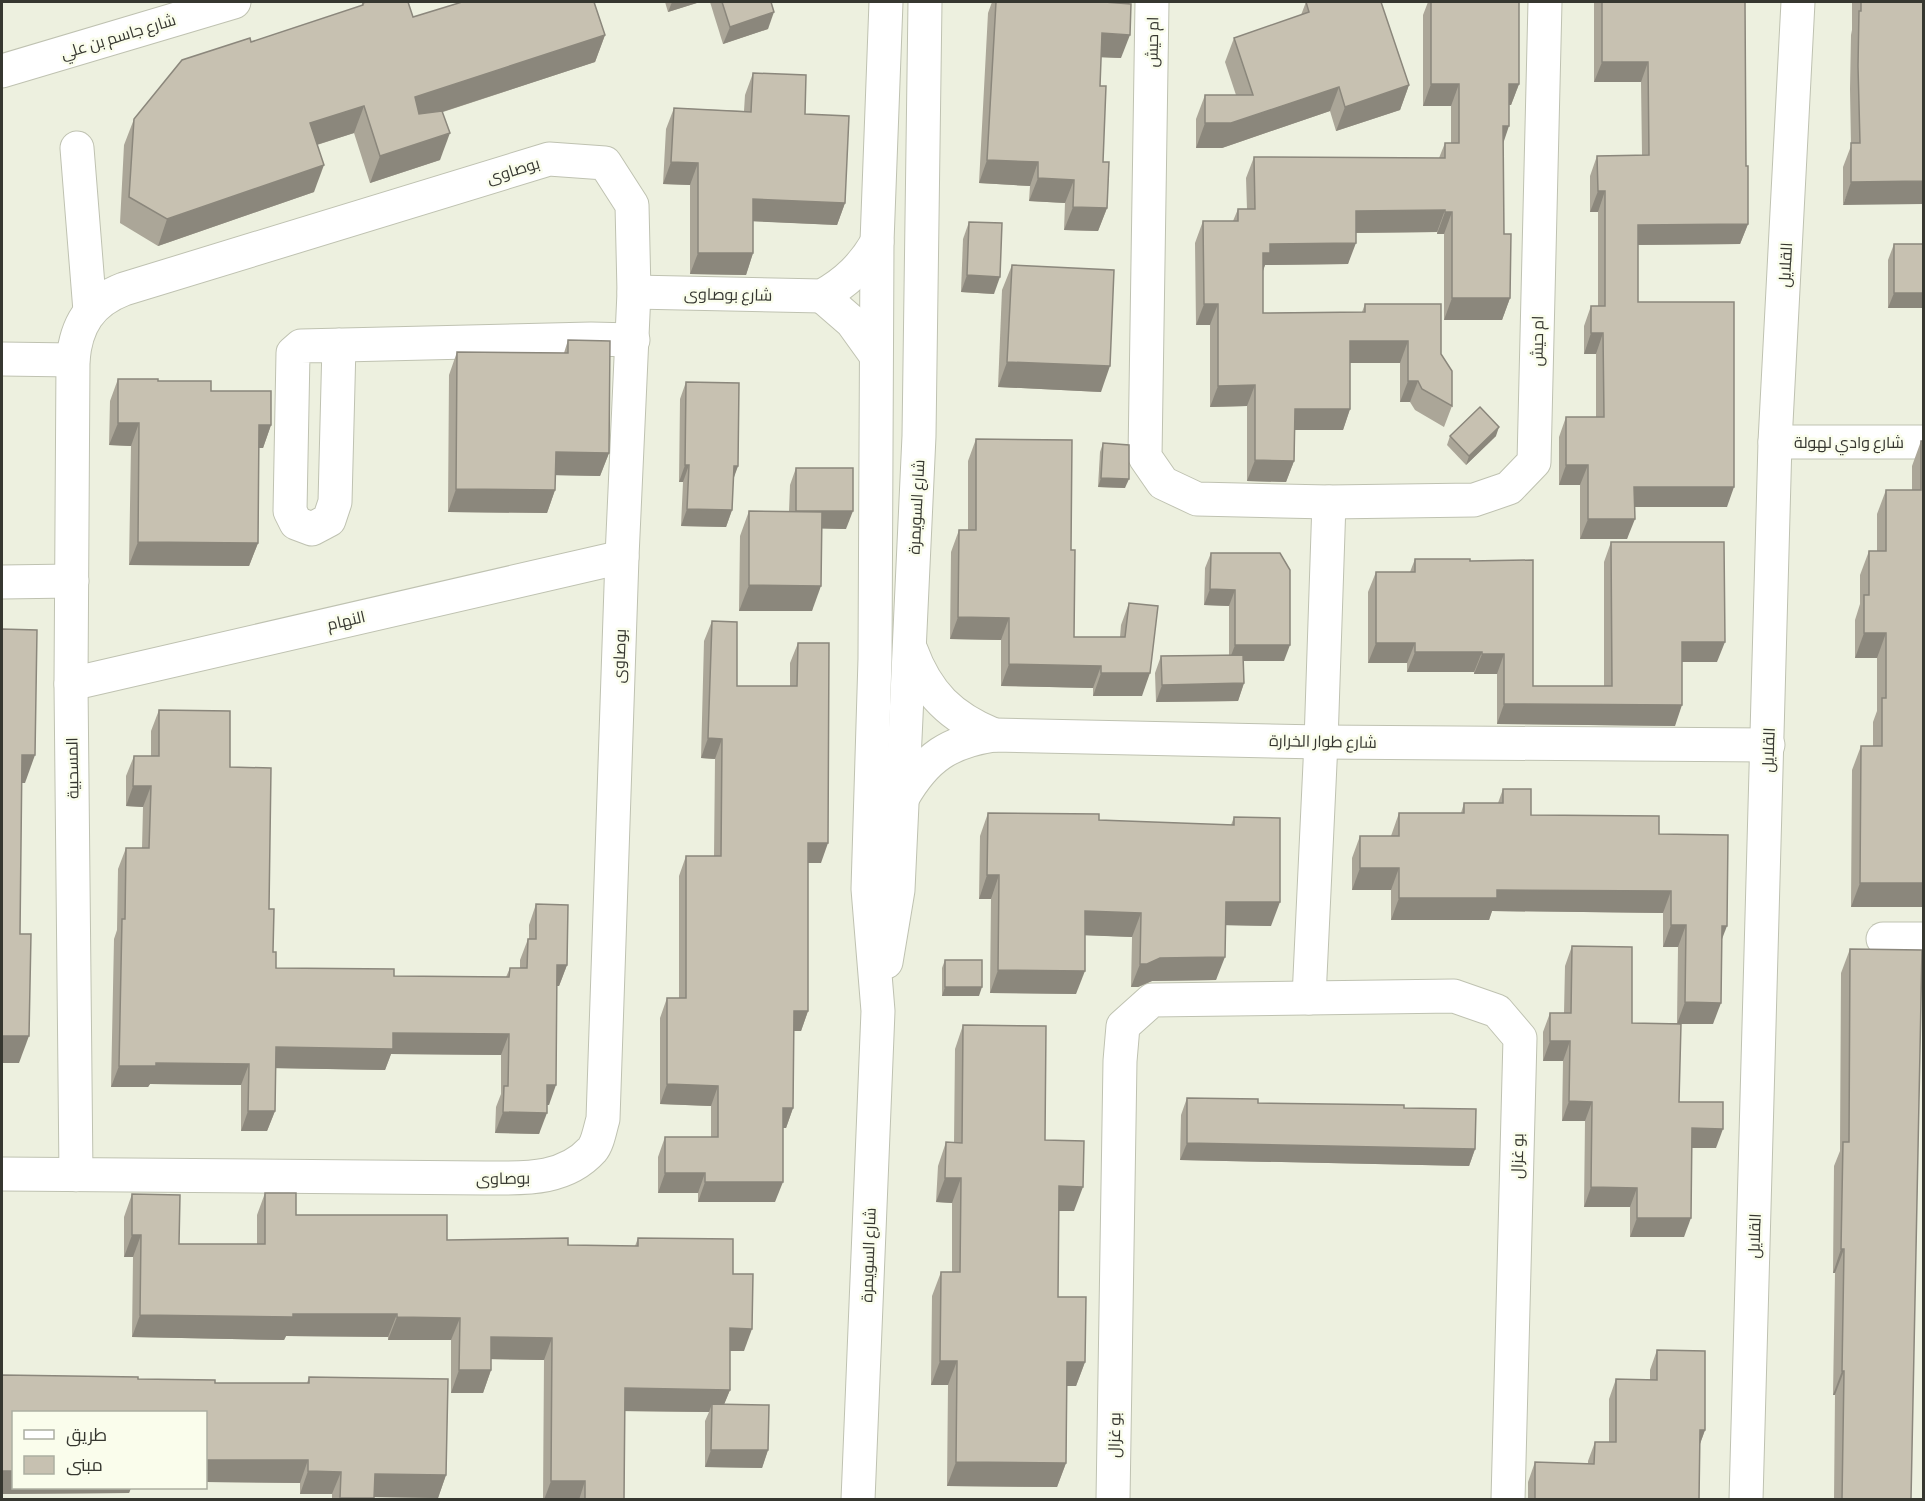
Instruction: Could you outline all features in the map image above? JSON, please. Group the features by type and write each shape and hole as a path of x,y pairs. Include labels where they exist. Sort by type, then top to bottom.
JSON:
{"street":[{"name":"شارع جاسم بن علي","path":"2,71 234,2"},
{"name":"شارع السويمرة","path":"858,1500 878,1011 868,889 875,659 877,242 886,2"},
{"name":"شارع السويمرة","path":"878,1011 898,890 910,647 919,436 925,2"},
{"name":"ام حيش","path":"1152,2 1145,457 1163,483 1197,499 1329,502 1474,500 1509,488 1534,462 1545,2"},
{"name":"القلايل","path":"1746,1500 1775,442 1798,2"},
{"path":"77,148 90,311"},
{"name":"بوصاوى","path":"2,1174 533,1178 571,1168 593,1149 603,1119 622,557 634,292 632,205 604,164 549,159 124,289 111,294 90,311 75,343 73,360"},
{"path":"875,354 852,322 822,296 854,274 867,259 877,242"},
{"name":"شارع بوصاوى","path":"634,292 822,296"},
{"path":"339,345 335,502 329,520 312,529 296,523 290,511 293,353 301,346 314,344 633,340"},
{"path":"2,359 73,360"},
{"name":"المسحبية","path":"73,360 71,684 76,1175"},
{"name":"شارع وادي لهولة","path":"1775,442 1923,442"},
{"path":"1309,998 1322,742 1329,502"},
{"name":"النهام","path":"71,684 622,557"},
{"path":"2,582 72,581"},
{"path":"910,647 922,676 941,702 957,716 994,735"},
{"name":"شارع طوار الخرارة","path":"903,797 915,777 930,760 949,747 971,739 994,735 1322,742 1768,745"},
{"path":"1882,939 1923,939"},
{"name":"بو غزال","path":"1113,1500 1120,1061 1123,1026 1152,1000 1454,996 1497,1011 1520,1038 1508,1500"}],"building":[{"path":"366,2 408,2 413,17 462,2 594,2 605,35 415,97 419,114 442,111 450,133 380,156 364,106 310,123 324,165 167,219 129,197 134,119 182,60 250,38 251,42 363,5"},
{"path":"722,2 771,2 774,12 730,27"},
{"path":"996,2 1131,4 1130,35 1102,33 1100,86 1106,86 1103,162 1109,162 1107,208 1073,207 1074,180 1038,178 1038,162 987,160"},
{"path":"1306,2 1381,2 1409,85 1345,107 1339,87 1231,123 1205,123 1205,95 1253,95 1234,38 1309,12"},
{"path":"1431,2 1519,2 1519,84 1509,84 1509,126 1503,126 1504,234 1511,234 1510,298 1452,298 1452,212 1445,212 1445,210 1356,211 1356,243 1270,244 1270,253 1263,253 1263,313 1365,312 1365,304 1441,304 1441,354 1452,371 1452,406 1422,389 1418,381 1408,381 1408,341 1350,341 1350,409 1295,409 1294,461 1255,460 1255,385 1218,386 1218,304 1204,304 1203,221 1238,221 1238,209 1255,209 1254,157 1445,158 1445,143 1459,143 1459,84 1431,84"},
{"path":"1602,2 1745,2 1748,224 1638,225 1638,302 1734,302 1734,487 1634,487 1635,519 1588,519 1588,465 1566,465 1566,417 1604,417 1603,333 1591,333 1591,306 1605,306 1605,191 1598,191 1597,156 1649,155 1648,62 1602,62"},
{"path":"1861,2 1923,2 1923,181 1851,182 1851,143 1860,143 1858,66"},
{"path":"753,73 806,75 805,114 849,116 845,203 753,199 753,253 698,253 698,163 671,162 674,108 751,112"},
{"path":"969,222 1002,223 1000,277 967,275"},
{"path":"1894,244 1923,244 1923,293 1894,293"},
{"path":"1012,265 1114,270 1110,366 1007,362"},
{"path":"568,340 610,341 609,453 556,452 555,490 456,489 457,352 568,353"},
{"path":"118,379 211,381 211,391 271,391 271,425 259,425 258,543 138,542 139,423 118,423"},
{"path":"686,382 739,383 738,466 734,466 732,510 687,509 689,465 685,465"},
{"path":"1480,407 1499,427 1469,456 1450,436"},
{"path":"976,439 1072,440 1071,550 1075,550 1074,637 1125,637 1129,603 1158,606 1150,673 1101,673 1101,666 1009,664 1009,618 958,617 959,530 976,530"},
{"path":"1921,441 1923,441 1923,883 1860,883 1861,746 1882,746 1882,698 1886,698 1886,633 1864,633 1864,595 1869,595 1869,551 1886,551 1886,490 1921,490"},
{"path":"1103,443 1129,445 1129,479 1101,478"},
{"path":"796,468 853,468 853,511 796,511"},
{"path":"749,511 822,512 821,586 749,585"},
{"path":"1611,542 1724,542 1725,642 1682,642 1682,705 1504,704 1504,654 1415,652 1415,643 1376,643 1376,572 1415,572 1415,559 1533,560 1533,686 1612,686"},
{"path":"1211,553 1280,553 1290,570 1290,645 1235,645 1235,590 1210,589"},
{"path":"712,621 737,622 737,686 797,686 798,643 829,643 828,843 808,843 808,1011 794,1011 793,1108 783,1108 783,1182 705,1182 705,1173 665,1173 665,1137 718,1137 718,1086 667,1084 667,998 686,998 686,856 721,856 722,739 708,738"},
{"path":"2,629 37,630 35,755 22,755 20,934 31,934 29,1036 2,1036"},
{"path":"1243,655 1244,683 1162,685 1161,656"},
{"path":"159,710 230,711 230,767 271,768 269,909 274,909 273,952 276,952 276,968 394,969 394,976 509,977 510,968 527,968 528,939 536,939 536,904 568,905 567,965 557,965 556,1085 547,1085 547,1113 503,1112 504,1086 508,1086 509,1034 393,1033 393,1049 276,1047 275,1111 248,1111 249,1064 156,1063 156,1066 119,1066 126,848 149,848 151,786 133,786 134,756 159,756"},
{"path":"1503,789 1531,789 1531,815 1659,816 1659,834 1728,835 1727,926 1722,926 1721,1003 1685,1002 1686,925 1671,925 1671,891 1497,890 1497,898 1399,898 1399,868 1360,868 1360,836 1399,836 1399,813 1464,813 1464,803 1503,803"},
{"path":"988,813 1099,814 1099,820 1234,825 1234,817 1280,818 1280,902 1226,902 1225,957 1160,958 1147,964 1140,964 1141,913 1085,911 1085,971 998,970 999,875 987,875"},
{"path":"1572,946 1632,947 1632,1023 1681,1024 1679,1102 1723,1102 1723,1129 1692,1128 1691,1218 1637,1218 1637,1188 1591,1187 1592,1102 1569,1101 1570,1041 1550,1041 1550,1013 1571,1013"},
{"path":"1850,949 1922,950 1911,1500 1842,1500 1844,1249 1841,1249 1843,1142 1849,1142"},
{"path":"945,960 982,960 982,987 945,987"},
{"path":"963,1025 1046,1026 1045,1140 1084,1141 1083,1187 1059,1186 1058,1297 1086,1297 1085,1362 1067,1362 1066,1463 956,1462 957,1361 940,1361 941,1272 960,1272 961,1178 945,1178 946,1142 962,1143"},
{"path":"1187,1098 1258,1099 1258,1103 1404,1105 1404,1108 1476,1109 1475,1149 1187,1143"},
{"path":"265,1193 296,1193 296,1215 447,1215 447,1240 568,1238 568,1245 638,1246 638,1238 733,1239 733,1274 753,1274 752,1329 730,1328 730,1390 625,1388 624,1500 585,1500 585,1481 551,1481 552,1338 491,1337 491,1370 459,1370 460,1318 397,1317 397,1314 293,1314 293,1317 140,1315 141,1235 132,1235 132,1194 180,1195 179,1244 265,1244"},
{"path":"1657,1350 1705,1351 1705,1430 1700,1430 1699,1500 1535,1500 1535,1462 1594,1464 1595,1442 1616,1442 1616,1379 1657,1380"},
{"path":"2,1375 138,1377 138,1379 215,1380 215,1383 309,1383 309,1377 448,1379 446,1475 375,1474 374,1498 340,1498 341,1472 308,1471 308,1460 207,1460 207,1411 12,1411 12,1471 2,1471"},
{"path":"712,1404 769,1405 768,1450 711,1450"}]}
